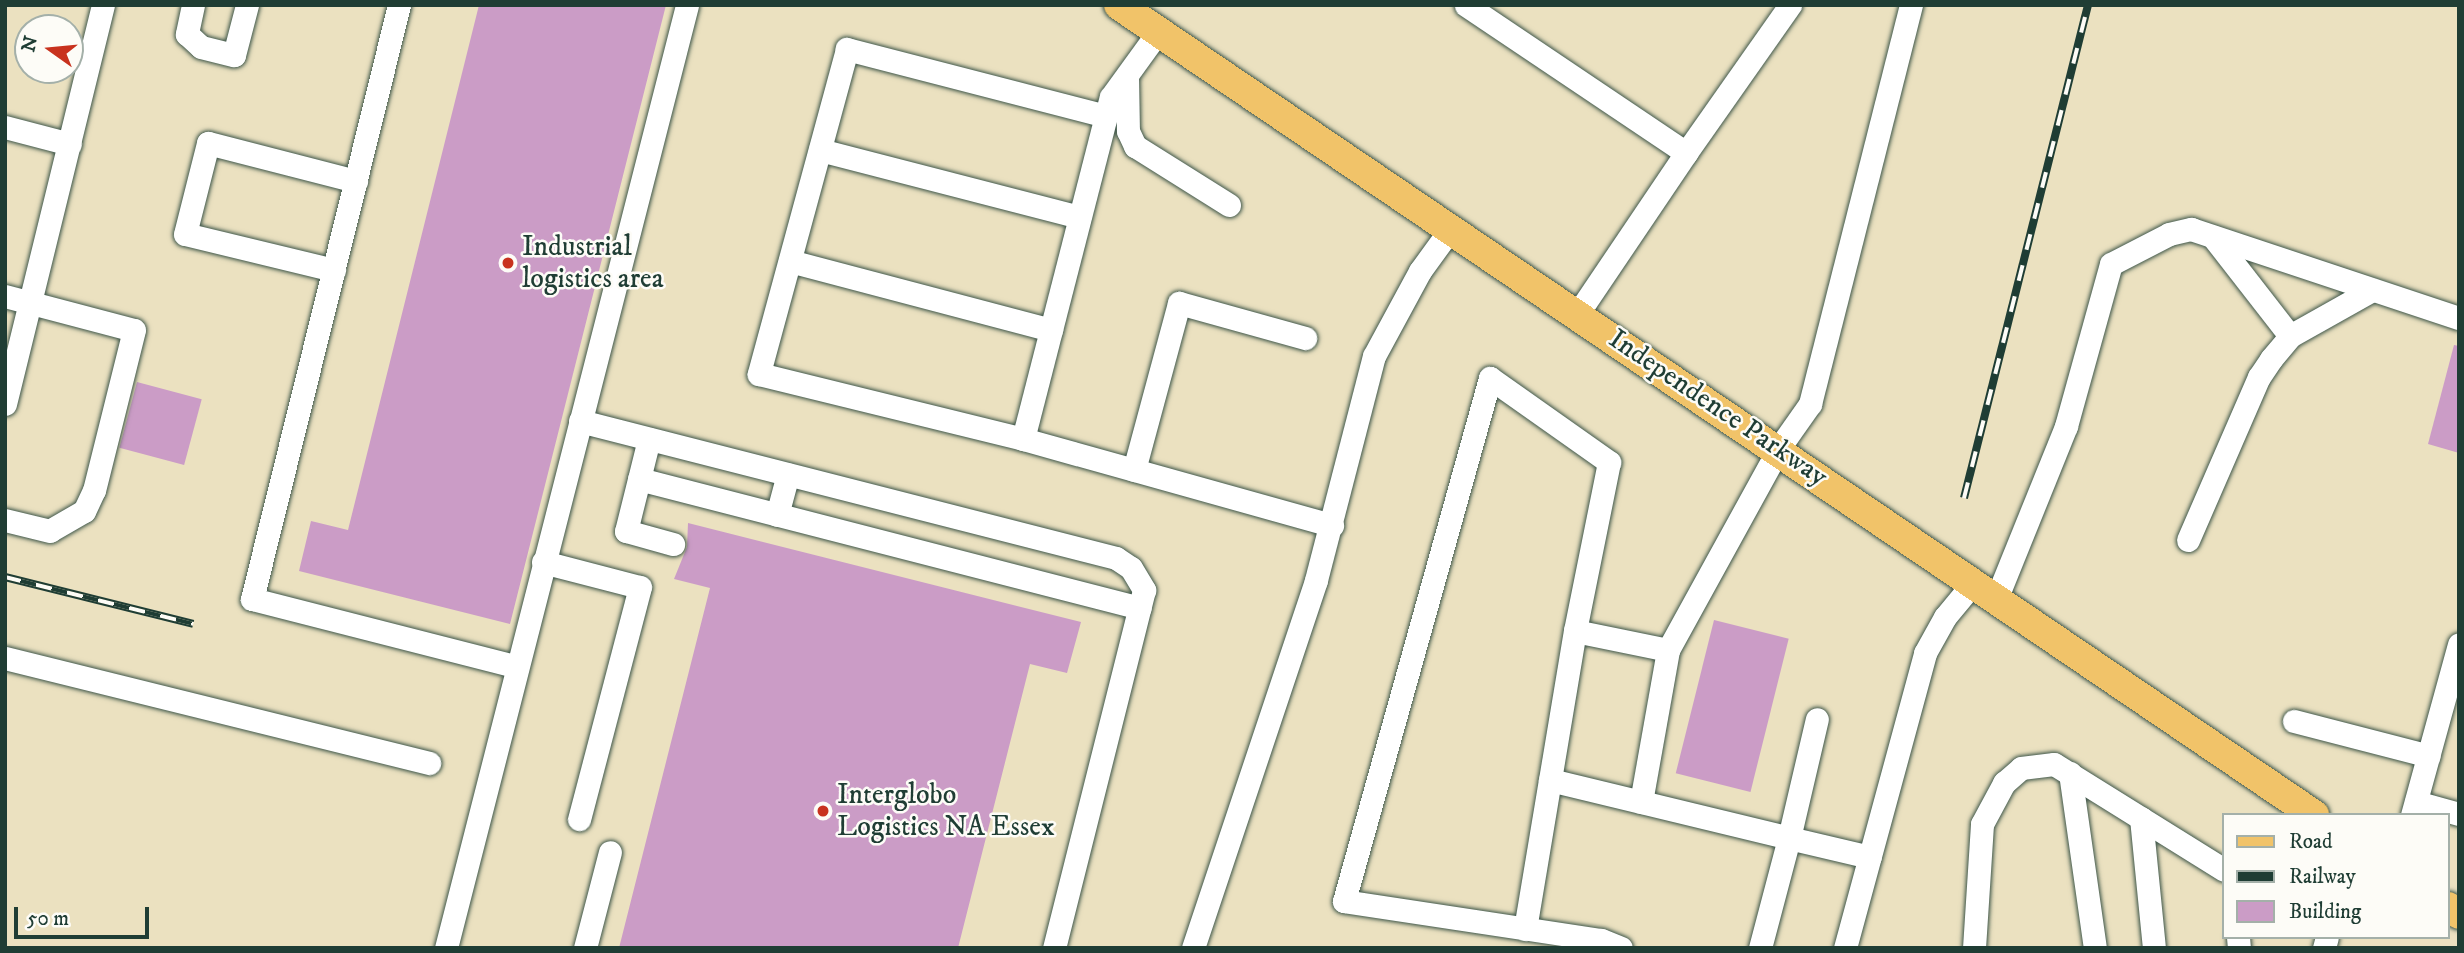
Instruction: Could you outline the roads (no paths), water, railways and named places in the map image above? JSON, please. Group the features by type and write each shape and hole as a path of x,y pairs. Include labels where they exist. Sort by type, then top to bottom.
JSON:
{"main road":[{"name":"Independence Parkway","path":"1119,5 1779,448 2311,813"}],"lane":[{"path":"5,404 103,5"},
{"path":"193,5 187,34 201,47 234,55 247,5"},
{"path":"399,5 252,599 515,666"},
{"path":"446,948 515,666 687,5"},
{"path":"1466,5 1686,153"},
{"path":"1578,313 1790,5"},
{"path":"1641,802 1668,650 1779,448 1810,404 1911,5"},
{"path":"1023,439 1111,97 1158,32"},
{"path":"1107,116 847,49 759,374 1023,439 1332,525"},
{"path":"1127,76 1128,131 1135,146 1229,205"},
{"path":"5,127 70,144"},
{"path":"334,270 185,234 208,143 356,181"},
{"path":"820,150 1080,217"},
{"path":"1193,948 1332,525 1374,356 1420,271 1452,227"},
{"path":"1845,948 1925,653 1945,617 1986,590 2066,426 2111,264 2169,234 2191,229 2459,318"},
{"path":"2212,237 2291,336"},
{"path":"790,261 1051,330"},
{"path":"2188,540 2259,377 2291,336 2372,290"},
{"path":"5,296 134,330 94,490 84,511 50,531 5,520"},
{"path":"1134,470 1178,303 1305,338"},
{"path":"1525,929 1575,631 1609,462 1490,378 1344,901 1525,929 1601,940 1621,948"},
{"path":"580,421 1116,558 1139,578 1144,590 1140,608 1054,948"},
{"path":"649,439 625,531 673,544"},
{"path":"778,515 788,474"},
{"path":"639,480 1140,608"},
{"path":"543,562 640,587 579,818"},
{"path":"1575,631 1668,650"},
{"path":"2459,644 2414,808 2459,814"},
{"path":"5,658 429,763"},
{"path":"1760,948 1817,719"},
{"path":"2294,721 2429,755"},
{"path":"1974,948 1982,824 2004,783 2021,768 2054,764 2222,869"},
{"path":"2070,773 2095,948"},
{"path":"1550,780 1870,857"},
{"path":"2141,818 2154,948"},
{"path":"585,948 610,852"}],"railway":[{"path":"1964,498 2088,5"},
{"path":"5,577 193,624"}],"place":[{"name":"Industrial logistics area","path":"508,263"},
{"name":"Interglobo Logistics NA Essex","path":"823,811"}]}
